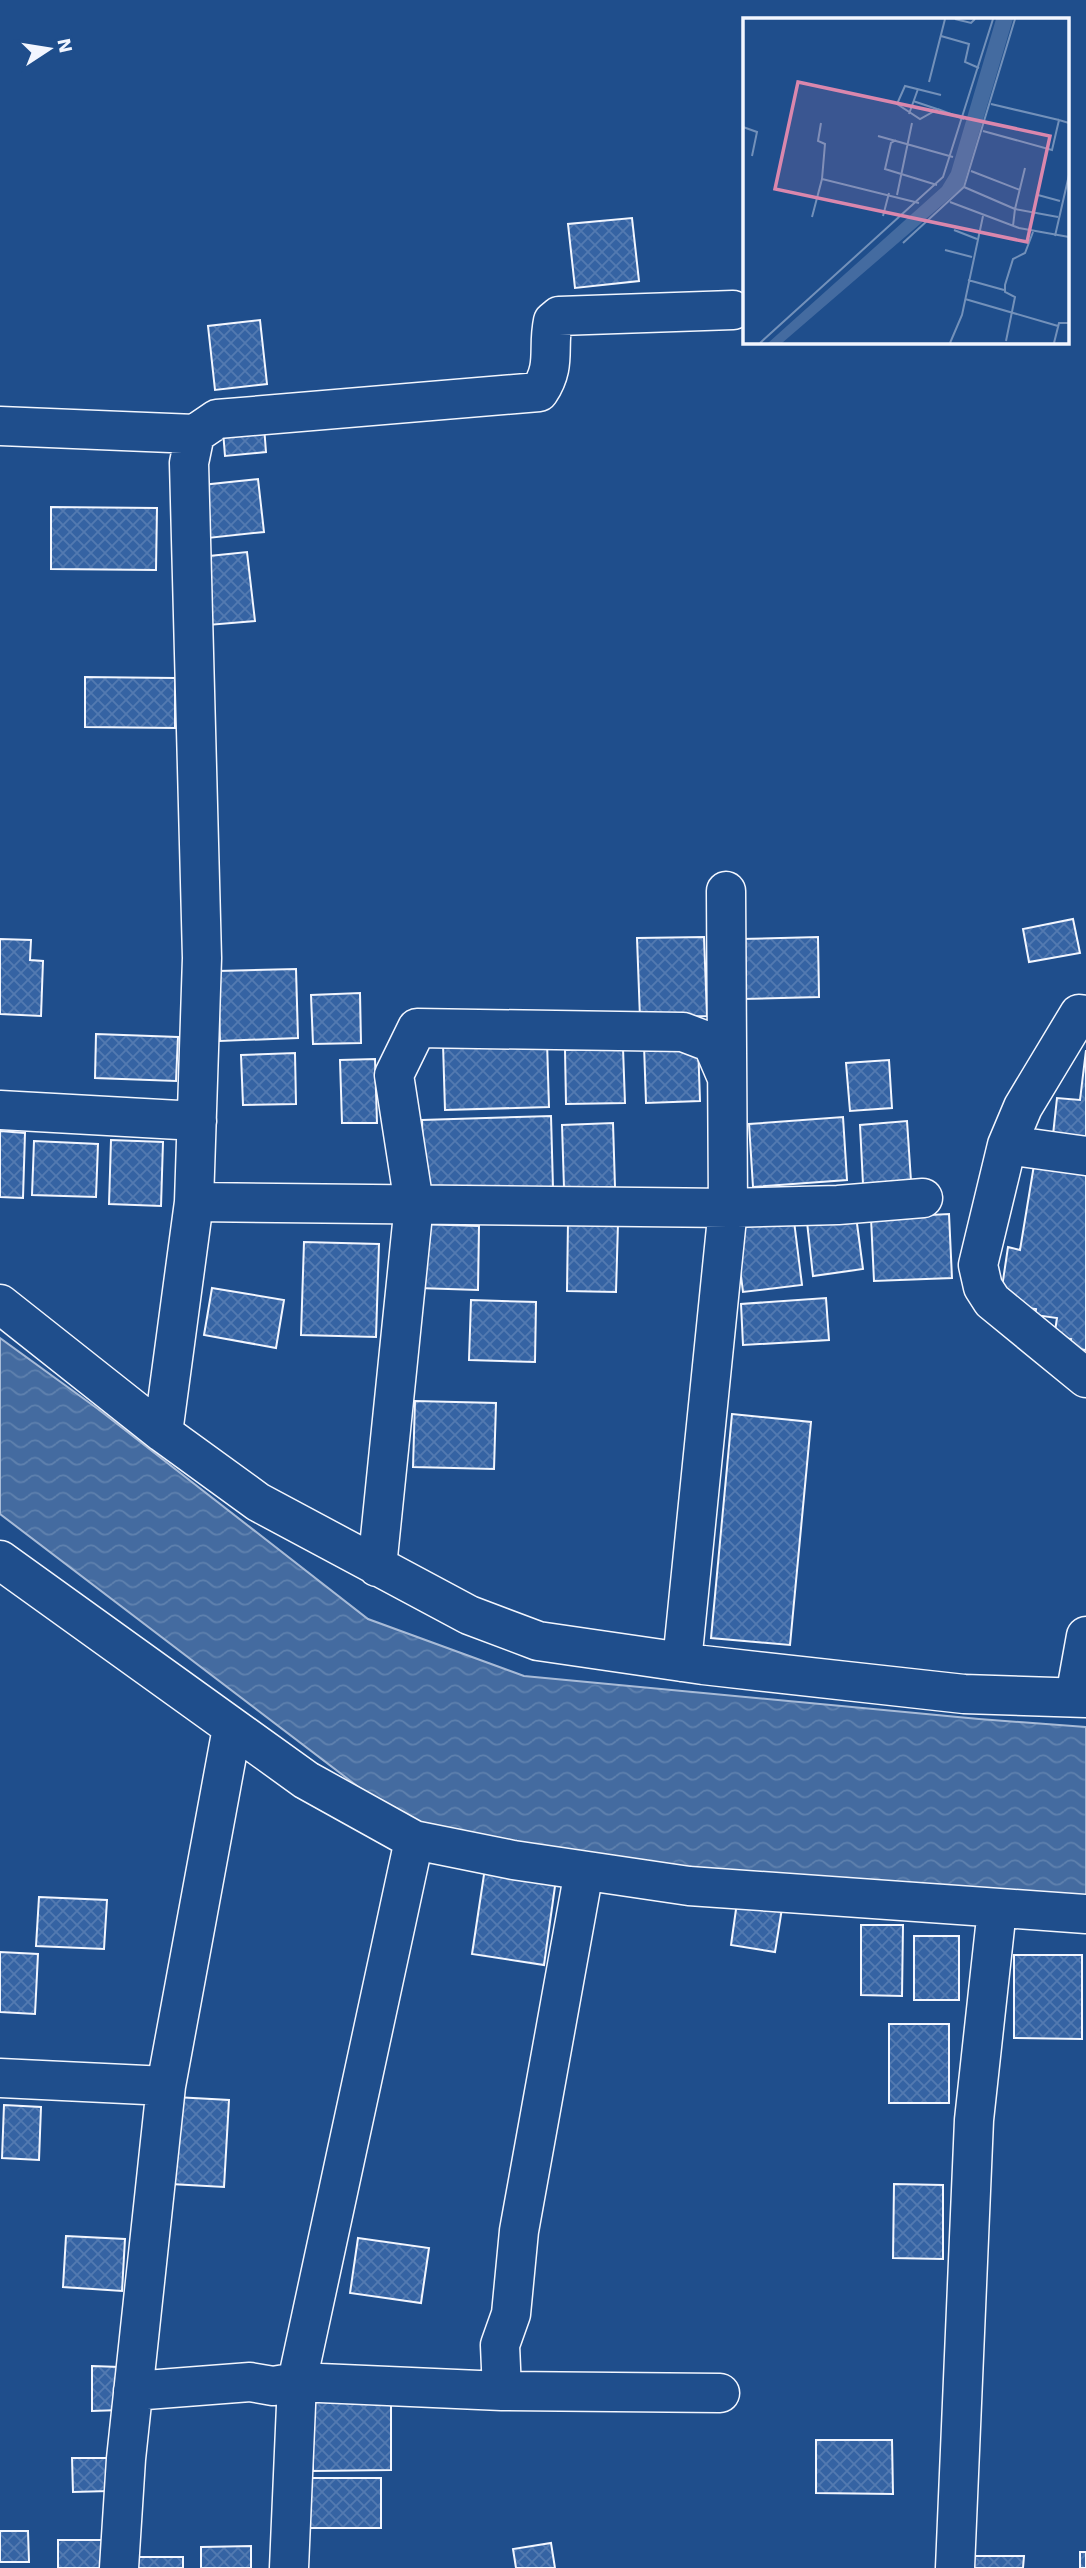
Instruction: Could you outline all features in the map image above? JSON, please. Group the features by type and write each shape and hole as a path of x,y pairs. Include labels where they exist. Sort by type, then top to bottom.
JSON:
{"street":[{"path":"0,426 195,434 217,419 539,392 548,378 551,332 553,321 559,316 733,310"},
{"path":"163,1433 194,1202 197,1121 202,958 190,463 195,434"},
{"path":"682,1662 727,1208 726,891"},
{"path":"1086,1015 1079,1014 1023,1107 1007,1145 978,1265 983,1287 992,1301 1086,1378"},
{"path":"377,1567 414,1204 394,1075 417,1028 683,1032 712,1043 727,1078"},
{"path":"0,1110 197,1121"},
{"path":"1007,1145 1086,1156"},
{"path":"194,1202 727,1208 838,1205 923,1198"},
{"path":"0,1304 163,1433 258,1502 469,1615 538,1641 682,1662 964,1694 1081,1698 1086,1636"},
{"path":"0,1560 306,1780 414,1840 513,1860 690,1886 1086,1914"},
{"path":"119,2568 126,2459 166,2086 232,1728"},
{"path":"289,2568 297,2382 414,1840"},
{"path":"502,2391 500,2345 511,2314 519,2231 584,1871"},
{"path":"955,2568 974,2120 997,1909"},
{"path":"0,2078 166,2086"},
{"path":"133,2390 250,2382 273,2386 297,2382 502,2391 720,2393"}],"water":[{"path":"0,1338 98,1409 368,1619 524,1676 1086,1727 1086,1900 621,1873 407,1824 0,1514"}],"building":[{"path":"632,218 639,281 575,288 568,224"},
{"path":"260,320 267,384 215,390 208,326"},
{"path":"264,426 266,452 225,456 223,431"},
{"path":"258,479 264,532 208,538 202,485"},
{"path":"51,507 157,508 156,570 51,569"},
{"path":"247,552 255,621 208,625 200,557"},
{"path":"85,677 175,678 175,728 85,727"},
{"path":"1073,919 1080,953 1029,962 1023,929"},
{"path":"704,937 707,1016 640,1018 637,938"},
{"path":"818,937 819,997 742,999 740,939"},
{"path":"0,939 31,940 30,960 43,961 41,1016 0,1014"},
{"path":"296,969 298,1038 220,1041 218,971"},
{"path":"360,993 361,1043 313,1044 311,995"},
{"path":"96,1034 178,1037 176,1081 95,1078"},
{"path":"547,1041 549,1107 445,1110 443,1044"},
{"path":"698,1044 700,1101 646,1103 644,1045"},
{"path":"623,1048 625,1103 566,1104 565,1050"},
{"path":"1086,1050 1086,1139 1053,1135 1057,1098 1080,1100"},
{"path":"295,1053 296,1104 243,1105 241,1055"},
{"path":"375,1059 377,1123 342,1123 340,1060"},
{"path":"889,1060 892,1108 850,1111 846,1063"},
{"path":"551,1116 553,1188 424,1191 422,1120"},
{"path":"843,1117 847,1180 753,1187 749,1124"},
{"path":"907,1121 911,1181 863,1184 860,1125"},
{"path":"613,1123 615,1187 564,1188 562,1125"},
{"path":"0,1131 25,1133 23,1198 0,1197"},
{"path":"111,1140 163,1142 161,1206 109,1204"},
{"path":"34,1141 98,1144 96,1197 32,1195"},
{"path":"1034,1165 1086,1173 1086,1350 1069,1348 1071,1339 1054,1337 1057,1318 1035,1315 1036,1309 1014,1306 1001,1294 1008,1247 1020,1250"},
{"path":"949,1214 952,1278 874,1281 871,1218"},
{"path":"856,1216 863,1269 813,1276 807,1222"},
{"path":"568,1221 618,1223 616,1292 567,1291"},
{"path":"794,1221 802,1285 743,1292 735,1228"},
{"path":"420,1224 479,1226 478,1290 418,1288"},
{"path":"304,1242 379,1244 376,1337 301,1335"},
{"path":"212,1288 284,1300 276,1348 204,1335"},
{"path":"826,1298 829,1340 743,1345 741,1304"},
{"path":"471,1300 536,1302 535,1362 469,1360"},
{"path":"415,1401 496,1403 494,1469 413,1467"},
{"path":"732,1414 811,1422 790,1645 711,1638"},
{"path":"485,1868 556,1879 544,1965 472,1954"},
{"path":"738,1895 783,1902 775,1952 731,1945"},
{"path":"39,1897 107,1900 104,1949 36,1946"},
{"path":"861,1925 903,1925 902,1996 861,1995"},
{"path":"914,1936 959,1936 959,2000 914,2000"},
{"path":"0,1952 38,1954 35,2014 0,2012"},
{"path":"1014,1955 1082,1955 1082,2039 1014,2038"},
{"path":"889,2024 949,2024 949,2103 889,2103"},
{"path":"175,2097 229,2100 224,2187 171,2184"},
{"path":"4,2105 41,2107 39,2160 2,2158"},
{"path":"894,2184 943,2185 943,2259 893,2258"},
{"path":"66,2236 125,2239 122,2291 63,2287"},
{"path":"358,2238 429,2248 421,2303 350,2293"},
{"path":"92,2366 120,2367 120,2410 92,2411"},
{"path":"391,2388 391,2470 313,2471 312,2389"},
{"path":"816,2440 892,2440 893,2494 816,2493"},
{"path":"72,2458 109,2458 109,2491 73,2492"},
{"path":"306,2478 381,2478 381,2528 307,2528"},
{"path":"0,2531 28,2531 29,2562 0,2562"},
{"path":"58,2540 108,2540 108,2568 58,2568"},
{"path":"551,2543 555,2568 516,2568 513,2549"},
{"path":"251,2546 251,2568 201,2568 201,2547"},
{"path":"1080,2552 1086,2552 1086,2568 1080,2568"},
{"path":"966,2556 1024,2556 1023,2568 965,2568"},
{"path":"135,2557 183,2557 183,2568 135,2568"}]}
